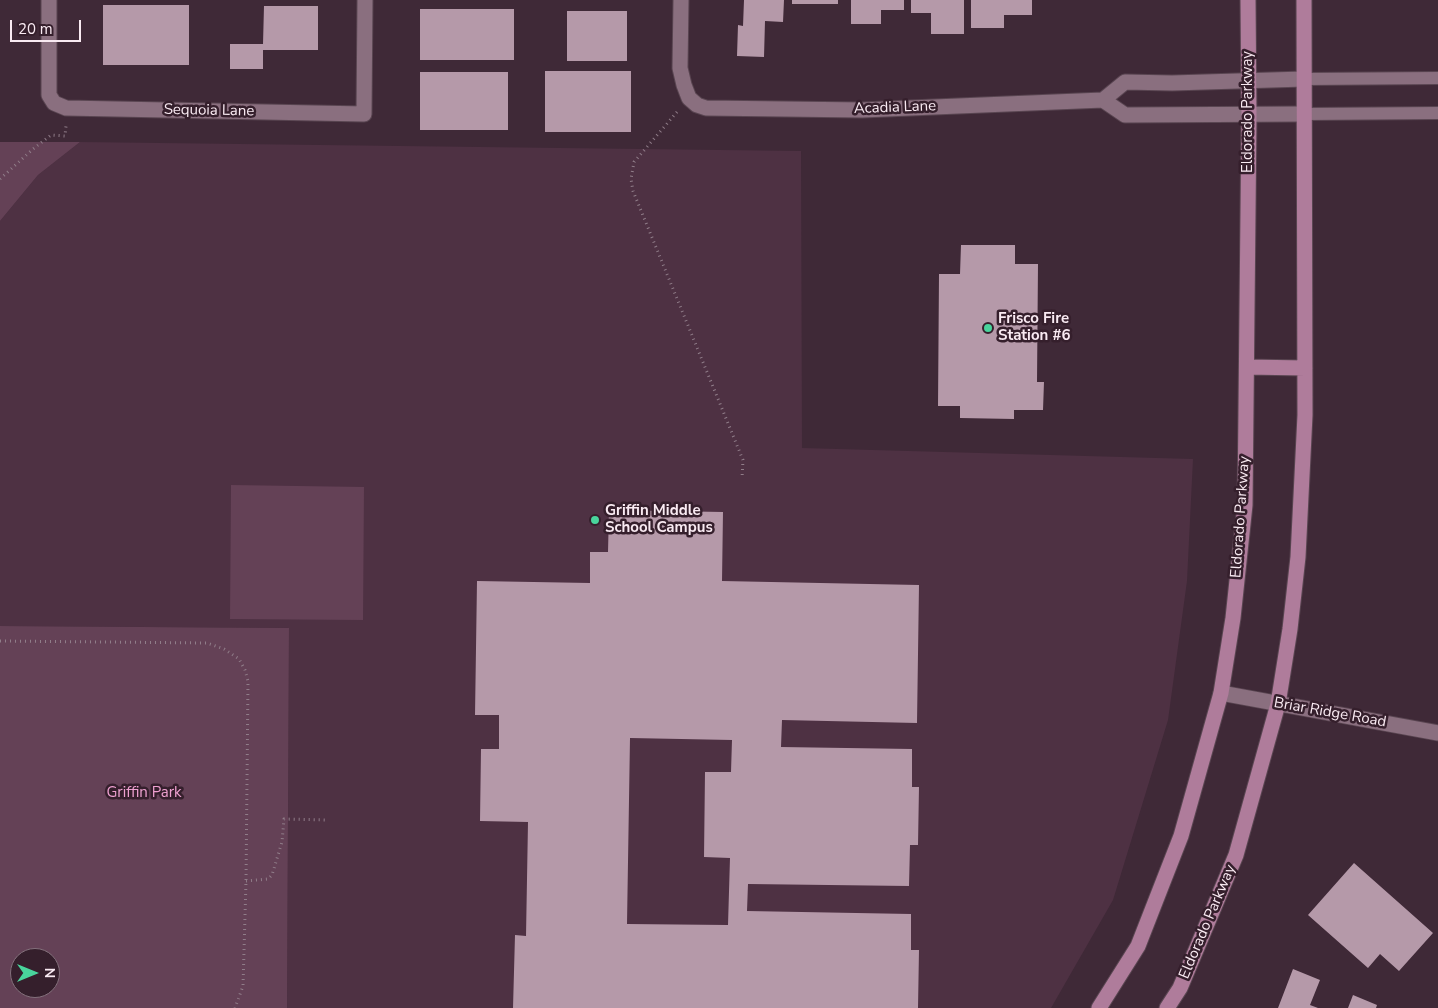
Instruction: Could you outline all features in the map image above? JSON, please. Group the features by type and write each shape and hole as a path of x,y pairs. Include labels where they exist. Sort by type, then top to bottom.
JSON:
{"main road":[{"name":"Eldorado Parkway","path":"1099,1008 1138,946 1181,836 1221,693 1233,618 1245,505 1249,115 1248,0"},
{"name":"Eldorado Parkway","path":"1168,1008 1180,988 1236,855 1278,704 1290,629 1298,557 1305,415 1304,0"},
{"path":"1247,367 1305,368"}],"street":[{"path":"49,0 49,95 60,106"},
{"name":"Sequoia Lane","path":"60,106 364,114 365,0"},
{"path":"681,0 680,68 689,98"},
{"path":"1304,79 1125,82 1103,100 1125,115 1304,114"},
{"name":"Acadia Lane","path":"689,98 697,105 706,108 862,110 1103,100"},
{"name":"Briar Ridge Road","path":"1221,693 1438,733"}],"lane":[{"path":"1304,79 1438,78"},
{"path":"1304,114 1438,113"}],"path":[{"path":"689,98 634,162 631,179 633,192 743,460 742,478"},
{"path":"0,179 33,149 52,135 65,136 60,106"},
{"path":"0,641 207,643 224,649 239,659 245,670 248,682 246,881 243,986 235,1008"},
{"path":"246,881 268,879 272,875 282,842 284,819 328,820"}],"shaded area":[{"name":"Griffin Middle School Campus","path":"80,142 801,151 802,448 1193,459 1187,581 1168,720 1113,900 1051,1008 287,1008 289,628 0,626 0,221 38,175"}],"green space":[{"path":"0,142 80,142 38,175 0,221"},
{"path":"231,485 364,487 363,620 230,619"},
{"name":"Griffin Park","path":"0,626 289,628 287,1008 0,1008"}],"building":[{"path":"744,0 784,0 783,22 765,21 764,57 737,56 738,25 743,26"},
{"path":"792,0 838,0 838,4 792,4"},
{"path":"851,0 904,0 904,10 881,10 881,24 851,24"},
{"path":"911,0 964,0 964,34 931,34 931,13 911,13"},
{"path":"971,0 1032,0 1032,15 1004,15 1004,28 971,28"},
{"path":"103,5 189,5 189,65 103,65"},
{"path":"264,6 318,6 318,50 263,50 263,69 230,69 230,44 263,44"},
{"path":"420,9 514,9 514,60 420,60"},
{"path":"567,11 627,11 627,61 567,61"},
{"path":"545,71 631,71 631,132 545,132"},
{"path":"420,72 508,72 508,130 420,130"},
{"name":"Frisco Fire Station #6","path":"961,245 1015,245 1015,264 1038,264 1037,382 1044,382 1043,410 1014,410 1014,419 960,418 960,406 938,406 939,274 960,274"},
{"path":"609,510 723,512 722,581 919,585 917,723 782,720 781,747 912,749 912,787 919,787 918,845 910,845 909,886 748,884 747,911 911,914 911,950 919,950 918,1008 513,1008 515,935 526,936 528,822 480,821 481,749 499,749 499,715 475,715 477,581 590,583 590,552 608,552","holes":["630,738 732,740 731,772 705,772 704,857 730,858 728,925 627,924"]},
{"path":"1354,863 1433,933 1399,971 1380,954 1368,968 1308,915"},
{"path":"1293,969 1320,980 1310,1005 1318,1008 1278,1008"},
{"path":"1353,995 1377,1005 1376,1008 1348,1008"}],"place":[{"name":"Frisco Fire Station #6","path":"988,328"},
{"name":"Griffin Middle School Campus","path":"595,520"}]}
